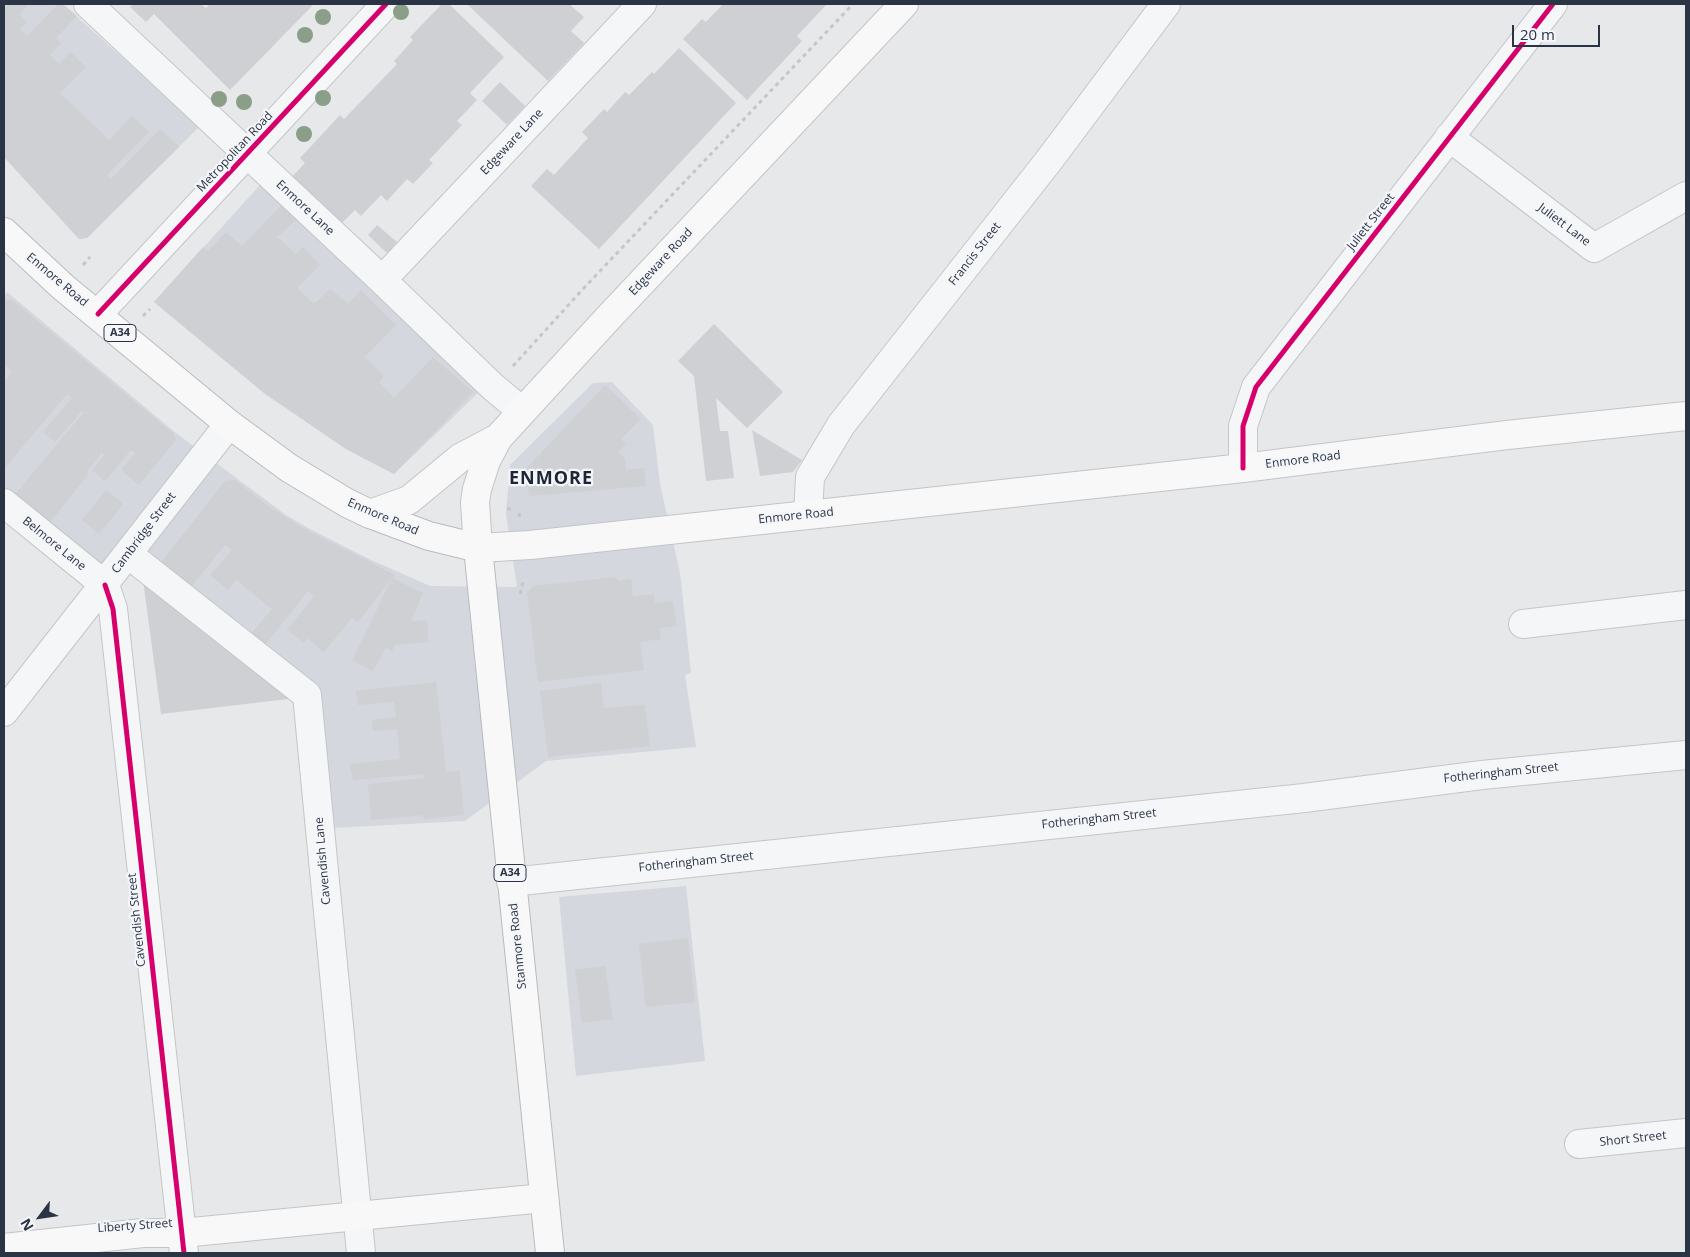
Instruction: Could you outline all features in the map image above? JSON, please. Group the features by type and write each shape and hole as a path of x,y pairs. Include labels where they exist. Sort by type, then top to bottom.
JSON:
{"main road":[{"name":"Edgeware Road","path":"478,548 475,502 477,488 486,461 498,438 904,4"},
{"name":"Enmore Road","path":"7,242 98,314 229,424 289,468 370,514 429,536 478,548 530,545 1243,468 1506,435 1686,416"},
{"path":"370,514 409,500 460,458 498,438"},
{"name":"Stanmore Road","path":"478,548 550,1253"},
{"name":"Liberty Street","path":"4,1248 143,1233 183,1243 358,1216 544,1198"}],"street":[{"name":"Metropolitan Road","path":"98,314 386,4"},
{"name":"Edgeware Lane","path":"382,280 642,4"},
{"name":"Francis Street","path":"808,514 810,477 841,425 1050,159 1166,4"},
{"name":"Juliett Street","path":"1243,468 1243,426 1256,386 1553,4"},
{"name":"Enmore Lane","path":"100,8 247,154 493,387 522,411"},
{"name":"Juliett Lane","path":"1449,137 1594,248 1686,196"},
{"name":"Cambridge Street","path":"4,712 229,424"},
{"name":"Belmore Lane","path":"4,503 105,585"},
{"name":"Cavendish Lane","path":"128,554 307,696 361,1253"},
{"name":"Cavendish Street","path":"105,585 113,609 183,1243"},
{"path":"1523,624 1686,605"},
{"name":"Fotheringham Street","path":"511,882 1294,799 1482,774 1686,755"},
{"name":"Short Street","path":"1579,1144 1686,1133"}],"path":[{"path":"508,371 582,290 853,4"},
{"path":"83,265 90,256"},
{"path":"143,317 150,309"},
{"path":"507,508 512,510"},
{"path":"519,517 520,509"},
{"path":"520,594 523,581"}],"shaded area":[{"path":"4,4 63,4 199,127 87,238 79,239 4,157"},
{"path":"260,185 481,390 394,474 346,449 264,393 154,302"},
{"path":"7,292 176,433 286,515 369,559 430,586 517,587 506,514 510,465 593,383 612,382 653,425 660,484 680,573 691,673 685,675 696,747 546,761 465,821 333,828 307,695 129,555 105,585 4,503 4,297"},
{"path":"686,886 705,1061 576,1076 559,897"}],"building":[{"path":"9,4 29,4 19,14 26,22 20,29 27,36 58,4 63,4 77,16 56,38 61,43 50,55 59,64 70,52 86,67 60,93 109,140 132,116 149,132 107,175 111,179 160,129 179,147 87,238 79,239 4,157 4,9"},
{"path":"133,4 201,4 206,8 210,4 314,4 230,90 154,14 146,22 130,7"},
{"path":"442,4 449,4 504,57 470,93 477,100 457,121 462,125 429,160 433,163 413,184 407,179 387,201 381,195 361,216 355,210 339,226 290,179 305,163 300,158 340,115 344,119 397,64 394,61 413,40 410,37"},
{"path":"467,4 569,4 584,17 571,31 584,43 548,81"},
{"path":"723,4 827,4 797,36 802,41 747,100 683,39 702,19 706,22"},
{"path":"679,48 736,103 599,249 531,186 547,169 554,175 588,138 582,132 604,109 607,112 625,92 629,95 652,72 654,74"},
{"path":"500,82 525,106 507,125 482,101"},
{"path":"282,205 296,220 277,237 296,254 303,247 320,265 297,288 314,304 330,289 348,304 361,290 396,325 365,357 384,376 379,382 394,398 433,357 473,392 394,474 346,449 264,393 154,302 203,247 208,251 226,232 242,246"},
{"path":"377,225 397,242 387,253 368,235"},
{"path":"11,299 174,434 176,440 139,485 121,470 135,453 131,450 105,481 92,470 104,455 102,452 88,470 87,476 46,527 12,498 84,412 82,411 55,442 43,432 72,398 67,394 4,469 4,382 12,372 6,366 4,368 4,301"},
{"path":"714,324 783,392 747,428 716,398 720,431 728,431 734,478 706,481 694,376 678,361"},
{"path":"605,385 641,419 621,439 626,445 618,452 625,459 626,470 644,468 646,486 529,496 525,470"},
{"path":"752,430 802,460 793,472 760,476"},
{"path":"235,480 268,506 305,529 395,575 358,622 352,618 324,652 307,638 304,643 287,630 314,596 308,591 265,645 251,634 272,609 236,580 228,590 210,575 232,550 225,545 190,588 160,564 225,481"},
{"path":"106,490 123,504 99,534 82,520"},
{"path":"616,577 618,581 631,579 633,596 654,594 655,603 673,601 676,626 659,628 661,639 640,642 644,670 538,682 527,593 533,586"},
{"path":"392,578 423,593 411,621 427,620 428,642 395,645 392,651 386,648 373,671 352,661"},
{"path":"143,580 296,698 161,714"},
{"path":"436,682 446,772 460,771 464,815 424,819 423,815 371,820 368,784 424,778 424,774 353,780 350,764 400,759 397,729 373,731 372,720 396,717 394,702 358,705 356,691"},
{"path":"601,683 604,708 645,705 650,746 548,757 540,691"},
{"path":"688,938 695,1002 646,1007 639,944"},
{"path":"605,966 613,1019 582,1023 575,970"}],"cycle path":[{"path":"98,314 386,4"},
{"path":"1243,468 1243,426 1256,387 1553,4"},
{"path":"105,585 113,609 184,1253"}],"district":[{"name":"ENMORE","path":"551,479"}]}
